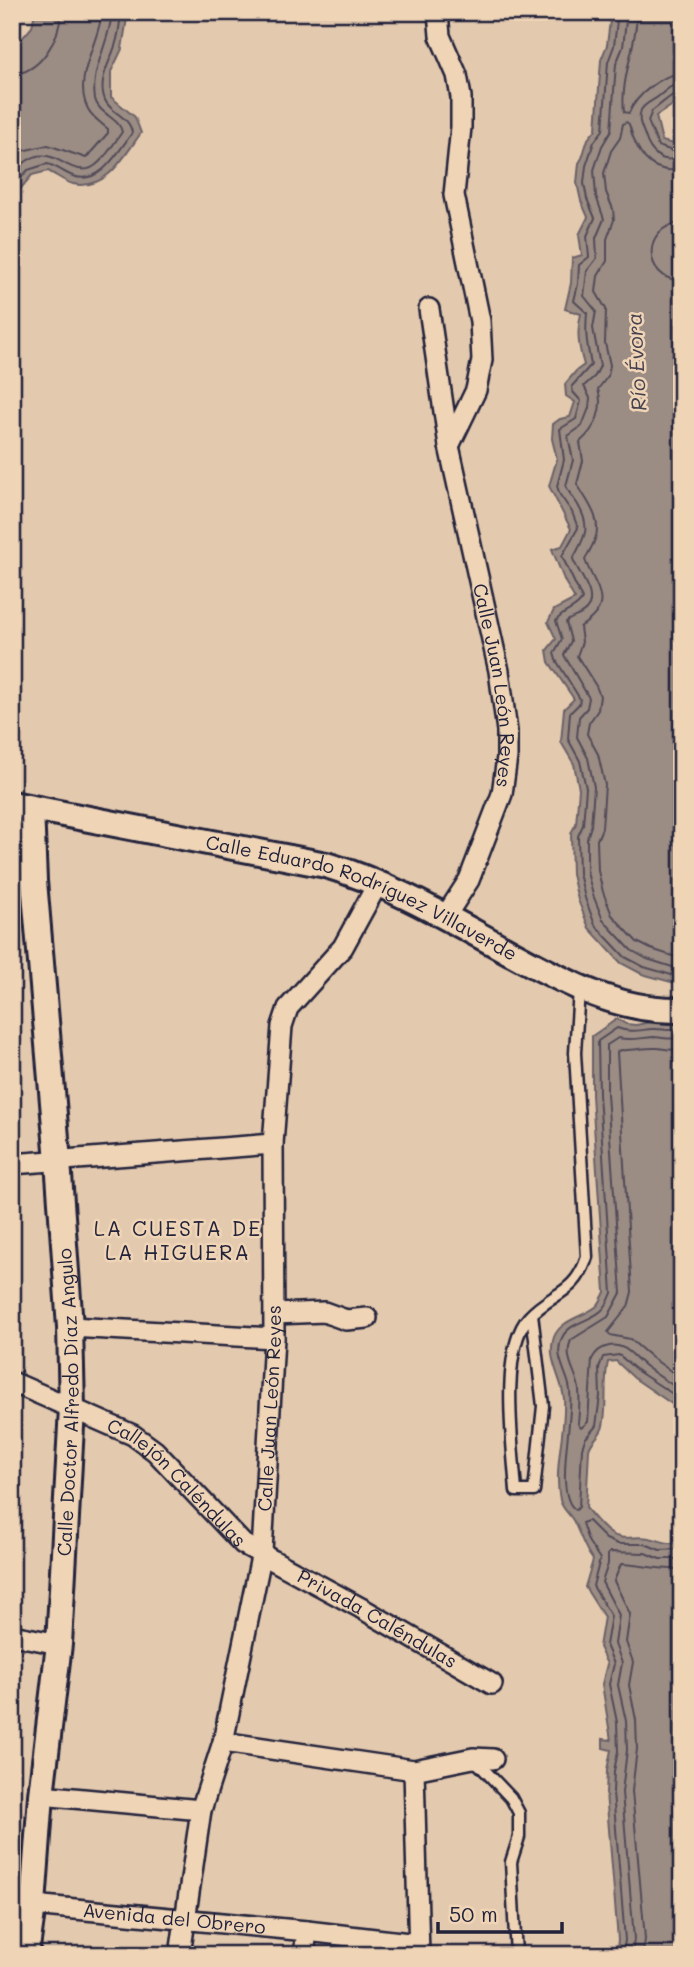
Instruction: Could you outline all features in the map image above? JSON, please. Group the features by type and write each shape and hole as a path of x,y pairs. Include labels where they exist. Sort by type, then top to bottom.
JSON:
{"street":[{"path":"438,12 440,36 457,75 461,97 461,127 454,195 480,321 482,360 476,390 449,446"},
{"name":"Calle Juan León Reyes","path":"429,309 449,446 499,671 508,757 502,794 490,829 469,880 445,917"},
{"name":"Calle Eduardo Rodríguez Villaverde","path":"22,806 326,865 378,883 579,988 631,1006 665,1011 682,1010"},
{"name":"Calle Doctor Alfredo Díaz Angulo","path":"22,806 34,881 58,1161 72,1408 59,1644 41,1795 23,1904 26,1955"},
{"name":"Calle Juan León Reyes","path":"180,1955 201,1810 223,1742 261,1552 275,1314 273,1144 284,1016 299,994 333,960 378,883"},
{"path":"12,1164 273,1144"},
{"path":"275,1314 324,1312 346,1320 367,1318"},
{"path":"69,1327 274,1338"},
{"name":"Callejón Caléndulas","path":"12,1382 114,1425 155,1451 243,1544 261,1552"},
{"name":"Privada Caléndulas","path":"261,1552 492,1684"},
{"path":"12,1635 59,1644"},
{"path":"223,1742 414,1770 483,1758"},
{"path":"414,1770 419,1949"},
{"path":"41,1795 201,1810"},
{"name":"Avenida del Obrero","path":"23,1904 307,1931 419,1949"},
{"path":"304,1955 307,1931"}],"lane":[{"path":"532,1314 544,1406 543,1423 534,1491 516,1491 511,1408 513,1356 518,1333 532,1314 578,1279 587,1257 575,1053 579,988"},
{"path":"483,1758 519,1813 519,1837 511,1862 516,1955"}],"water":[{"path":"35,12 128,12 122,49 111,72 111,97 135,117 141,133 121,161 105,177 85,185 73,184 48,171 32,175 12,199 12,50 32,27"},
{"name":"Río Évora","path":"611,12 682,12 682,99 656,116 662,141 673,144 682,138 682,246 678,251 682,264 682,985 642,974 621,963 589,928 572,874 571,833 576,824 579,789 574,764 561,742 564,709 574,699 549,662 547,650 556,639 548,622 554,610 575,599 552,549 562,546 571,529 549,486 557,459 552,439 553,424 570,417 575,402 566,396 565,384 584,365 579,340 581,314 565,309 571,283 572,258 582,255 579,235 588,217 577,183 579,163 588,139 596,129 601,60 607,45"},
{"path":"617,1019 636,1025 655,1021 673,1024 682,1020 682,1407 675,1406 634,1378 616,1361 608,1362 603,1426 589,1450 586,1508 603,1528 615,1536 644,1537 669,1543 682,1541 682,1955 616,1955 618,1940 606,1793 611,1750 603,1748 603,1739 611,1740 602,1684 607,1664 599,1647 604,1617 585,1587 593,1560 561,1503 558,1488 564,1399 553,1360 552,1345 562,1326 592,1310 605,1292 592,1095 592,1036"}],"district":[{"name":"LA CUESTA DE LA HIGUERA","path":"178,1241"}]}
